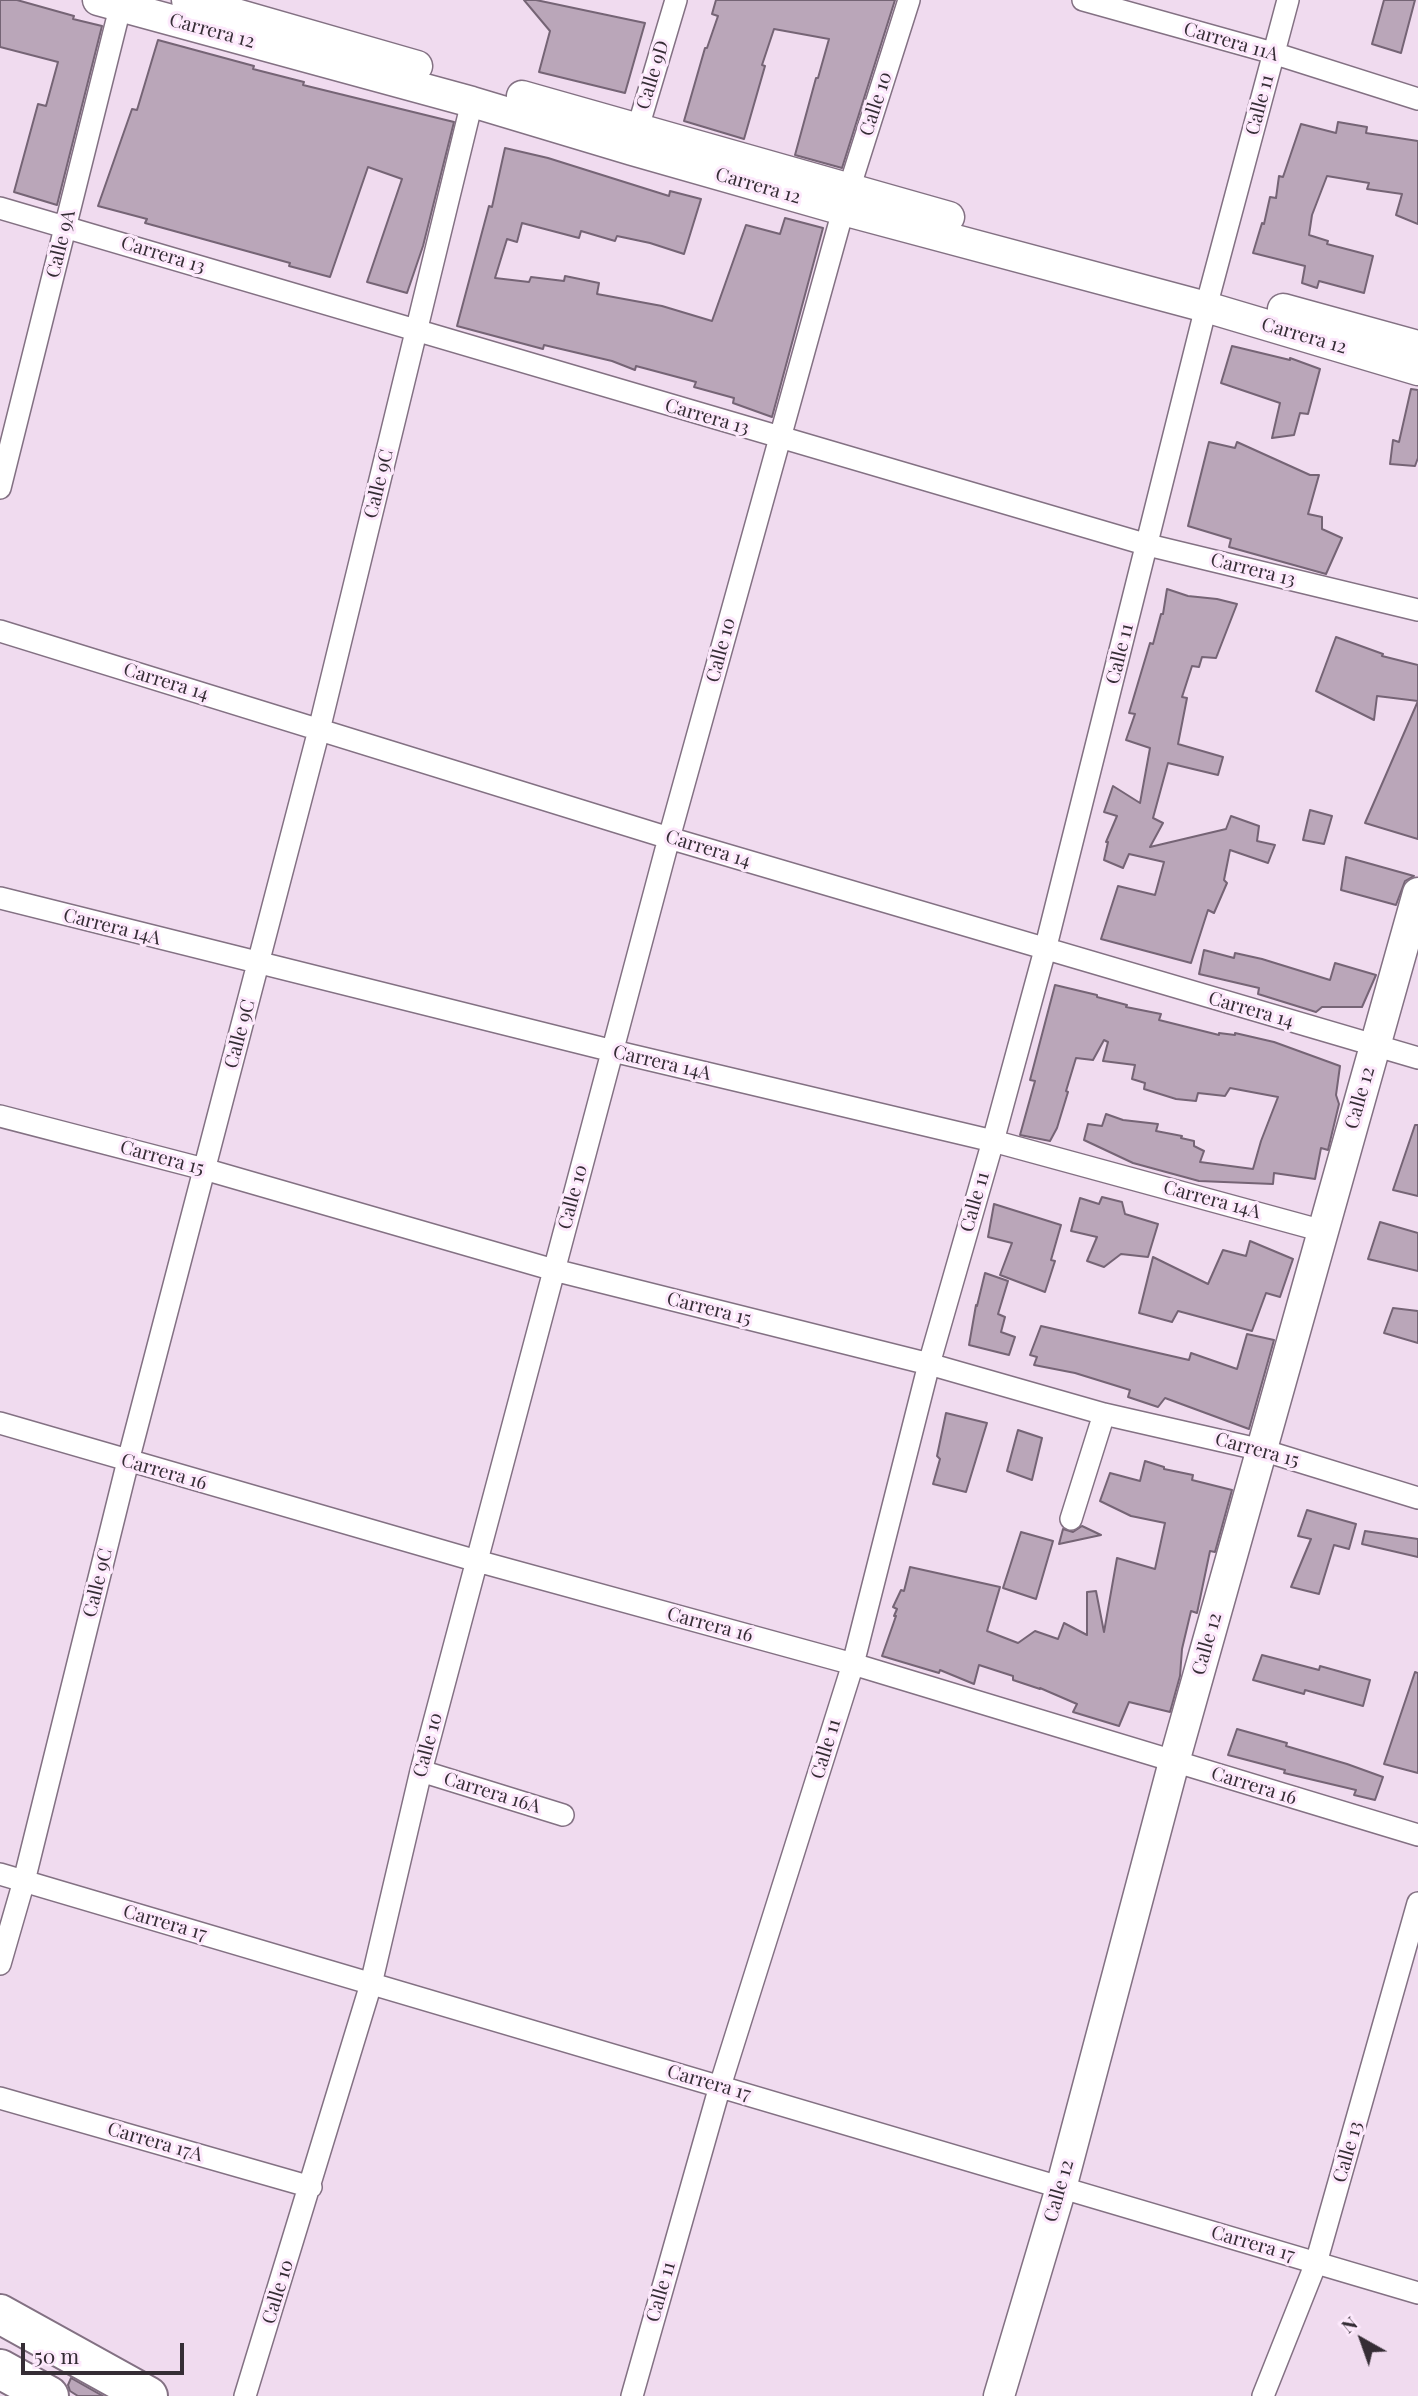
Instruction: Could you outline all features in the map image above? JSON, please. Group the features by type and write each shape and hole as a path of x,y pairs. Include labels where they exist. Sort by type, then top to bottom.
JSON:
{"highway":[{"path":"0,2314 148,2396"},
{"path":"0,2369 49,2396"}],"street":[{"name":"Carrera 12","path":"187,0 634,139 846,200 1209,298 1418,346"},
{"name":"Calle 9D","path":"634,139 676,0"},
{"name":"Calle 10","path":"245,2396 371,1984 421,1771 669,838 846,200 909,0"},
{"name":"Carrera 11A","path":"1083,0 1273,53 1418,99"},
{"name":"Calle 11","path":"632,2396 720,2087 853,1664 929,1364 1045,950 1209,298 1288,0"},
{"name":"Carrera 12","path":"113,2 472,102 634,139"},
{"name":"Calle 9A","path":"0,488 65,226 113,2"},
{"name":"Calle 9C","path":"0,1964 24,1881 128,1461 319,730 472,102"},
{"name":"Carrera 13","path":"0,208 1147,545 1418,610"},
{"name":"Carrera 12","path":"1209,298 1418,370"},
{"name":"Carrera 14","path":"0,631 669,838 1418,1058"},
{"name":"Carrera 14A","path":"0,898 612,1051 993,1141 1323,1231"},
{"name":"Calle 12","path":"999,2396 1061,2188 1174,1762 1416,908"},
{"name":"Carrera 15","path":"0,1116 204,1169 554,1270 929,1364 1104,1414 1262,1450 1418,1498"},
{"path":"1071,1519 1104,1414"},
{"name":"Carrera 16","path":"0,1423 477,1561 853,1664 1418,1835"},
{"name":"Carrera 16A","path":"421,1771 563,1815"},
{"name":"Carrera 17","path":"0,1874 1418,2293"},
{"name":"Calle 13","path":"1263,2396 1316,2263 1418,1903"},
{"name":"Carrera 17A","path":"0,2098 311,2187"}],"building":[{"path":"0,0 17,0 102,26 57,205 14,192 38,104 46,106 58,62 0,47"},
{"path":"524,0 536,0 645,23 625,93 539,72 550,31"},
{"path":"716,0 895,0 842,168 795,155 829,39 774,29 762,65 765,66 744,139 684,121 705,48 718,16 712,14"},
{"path":"1384,0 1415,0 1401,53 1372,44"},
{"path":"158,40 254,66 253,69 304,82 303,85 454,122 423,246 407,293 367,282 402,179 368,167 330,277 289,266 290,263 145,223 147,219 98,206 132,109 137,110"},
{"path":"1338,122 1367,127 1366,133 1418,141 1418,224 1396,215 1402,194 1367,189 1369,183 1327,176 1312,215 1309,235 1328,241 1327,244 1373,256 1364,293 1319,281 1317,288 1302,283 1305,266 1253,253 1262,223 1264,224 1270,197 1276,198 1279,176 1283,177 1301,124 1336,133"},
{"path":"505,148 548,158 669,196 670,191 701,199 684,254 617,236 615,241 581,231 579,238 522,223 517,242 507,239 495,278 529,282 531,277 564,281 565,276 599,283 597,294 662,306 712,321 746,225 780,234 785,218 823,228 772,417 733,403 734,398 694,387 696,382 636,366 635,370 612,361 544,345 543,349 457,326 489,206 492,207"},
{"path":"1232,346 1290,358 1320,369 1308,414 1300,413 1294,435 1272,438 1280,403 1221,383"},
{"path":"1411,389 1418,390 1418,458 1415,466 1390,464 1393,440 1399,442"},
{"path":"1209,442 1235,448 1237,442 1310,475 1319,475 1308,514 1322,517 1322,529 1342,538 1326,574 1229,547 1231,539 1188,526"},
{"path":"1167,589 1188,596 1237,604 1216,658 1202,657 1199,667 1192,666 1182,697 1187,698 1178,744 1223,757 1218,775 1168,763 1153,818 1163,823 1150,847 1226,829 1231,816 1259,826 1257,841 1275,845 1268,863 1230,850 1224,880 1227,883 1214,913 1208,910 1191,963 1101,939 1118,886 1155,895 1164,862 1129,854 1123,868 1104,860 1106,842 1117,816 1104,812 1113,786 1140,803 1150,748 1126,740 1135,714 1129,713 1150,643 1153,644 1163,614"},
{"path":"1336,637 1383,654 1382,656 1418,665 1418,701 1377,696 1374,720 1316,691"},
{"path":"1418,701 1418,839 1365,823"},
{"path":"1310,810 1332,816 1324,844 1303,840"},
{"path":"1346,857 1414,876 1405,881 1396,905 1341,890"},
{"path":"1204,950 1234,958 1235,953 1262,959 1330,980 1335,963 1376,975 1362,1007 1322,1007 1316,1012 1258,994 1259,988 1199,974"},
{"path":"1055,985 1097,995 1127,1005 1126,1007 1161,1014 1159,1020 1219,1035 1235,1033 1274,1042 1340,1066 1336,1095 1339,1104 1328,1150 1321,1148 1315,1179 1274,1173 1273,1184 1199,1181 1133,1163 1084,1140 1088,1124 1102,1126 1106,1114 1123,1120 1158,1124 1156,1131 1194,1141 1194,1146 1204,1151 1200,1162 1253,1169 1278,1097 1230,1088 1225,1096 1198,1093 1196,1101 1176,1099 1144,1089 1145,1083 1132,1079 1135,1065 1103,1061 1108,1042 1104,1040 1093,1060 1076,1058 1057,1128 1050,1141 1020,1135 1035,1081 1030,1080"},
{"path":"1415,1125 1418,1125 1418,1196 1393,1190"},
{"path":"1102,1197 1122,1202 1125,1214 1158,1224 1148,1257 1121,1254 1104,1267 1087,1261 1097,1237 1071,1231 1080,1198 1099,1204"},
{"path":"994,1204 1061,1225 1051,1260 1055,1261 1045,1292 1000,1275 1012,1243 988,1237"},
{"path":"1380,1222 1418,1233 1418,1271 1368,1259"},
{"path":"1250,1241 1293,1259 1280,1297 1266,1293 1252,1331 1178,1311 1172,1322 1139,1313 1153,1257 1208,1284 1223,1250 1246,1256"},
{"path":"985,1273 1008,1281 998,1314 1005,1317 1001,1332 1015,1337 1009,1355 969,1345"},
{"path":"1393,1308 1418,1311 1418,1343 1384,1333"},
{"path":"1041,1326 1189,1360 1191,1353 1237,1369 1247,1334 1274,1340 1249,1429 1165,1398 1158,1407 1128,1397 1130,1390 1075,1373 1034,1365 1037,1357 1030,1355"},
{"path":"946,1413 987,1423 966,1492 933,1484 940,1459 937,1456"},
{"path":"1018,1430 1042,1438 1032,1480 1007,1471"},
{"path":"1145,1461 1164,1469 1193,1475 1192,1480 1232,1490 1215,1552 1210,1551 1197,1613 1191,1611 1182,1649 1180,1676 1170,1712 1129,1702 1119,1726 1073,1712 1077,1704 1013,1680 1013,1676 979,1665 974,1684 940,1670 939,1673 882,1656 896,1616 897,1609 893,1607 901,1590 904,1591 910,1567 1000,1587 987,1631 1018,1643 1035,1631 1058,1639 1064,1623 1087,1635 1087,1592 1096,1591 1104,1632 1117,1558 1155,1569 1165,1523 1131,1516 1100,1501 1110,1473 1140,1481"},
{"path":"1307,1510 1356,1524 1349,1549 1334,1545 1319,1594 1291,1587 1311,1539 1298,1536"},
{"path":"1082,1526 1101,1535 1059,1544 1063,1529 1073,1532"},
{"path":"1365,1531 1418,1539 1418,1557 1362,1544"},
{"path":"1021,1532 1053,1541 1036,1599 1003,1588"},
{"path":"1262,1655 1319,1670 1320,1666 1370,1680 1363,1706 1305,1690 1304,1694 1253,1680"},
{"path":"1415,1672 1418,1673 1418,1773 1384,1764"},
{"path":"1237,1729 1287,1743 1286,1746 1383,1777 1375,1800 1354,1795 1356,1790 1284,1773 1285,1770 1228,1755"},
{"path":"71,2378 103,2396 78,2396 70,2391 68,2385"}]}
